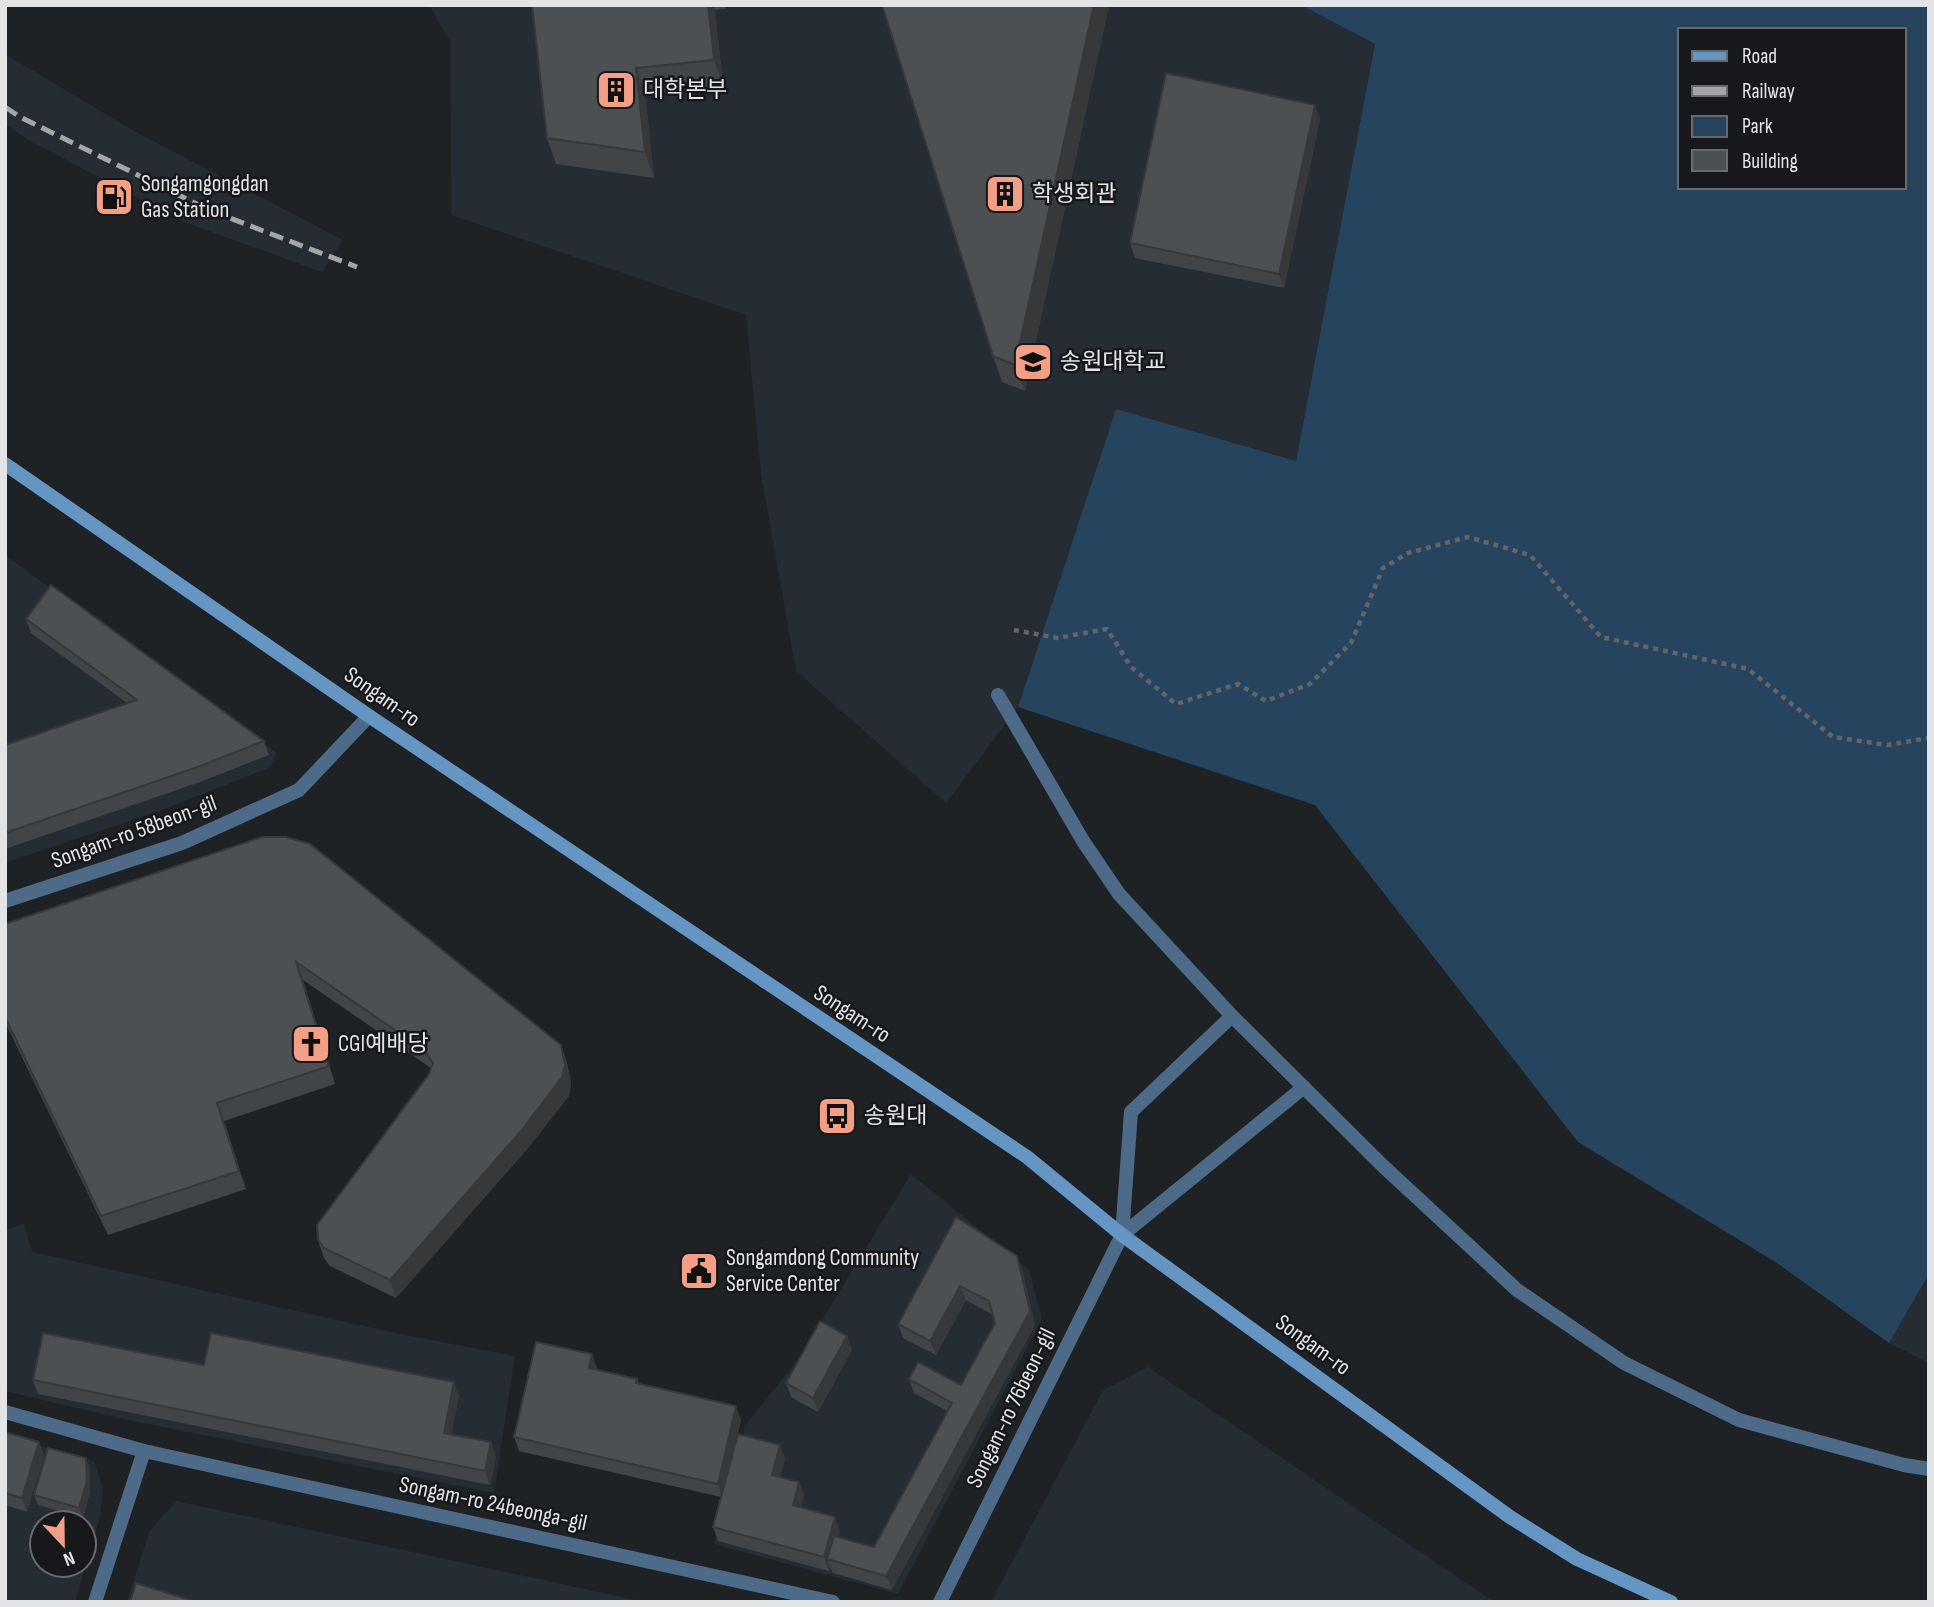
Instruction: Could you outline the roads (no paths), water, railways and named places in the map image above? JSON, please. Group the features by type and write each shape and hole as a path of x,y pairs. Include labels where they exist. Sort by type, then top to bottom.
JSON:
{"main road":[{"name":"Songam-ro","path":"5,464 369,716 1027,1157 1122,1235 1510,1517 1577,1559 1671,1602"}],"street":[{"path":"998,695 1083,841 1119,894 1232,1016 1392,1175 1517,1290 1624,1363 1739,1420 1832,1447 1929,1469"},
{"name":"Songam-ro 58beon-gil","path":"5,901 183,843 299,790 369,716"},
{"path":"1122,1235 1131,1112 1232,1016"},
{"path":"1122,1235 1304,1087"},
{"name":"Songam-ro 76beon-gil","path":"940,1602 1122,1235"},
{"name":"Songam-ro 24beonga-gil","path":"5,1412 144,1451 833,1602"},
{"path":"95,1602 144,1451"}],"railway":[{"path":"5,107 20,117 209,210 357,267"}],"place":[{"name":"대학본부","path":"616,90"},
{"name":"학생회관","path":"1005,194"},
{"name":"Songamgongdan Gas Station","path":"114,197"},
{"name":"송원대학교","path":"1033,362"},
{"name":"CGI예배당","path":"311,1044"},
{"name":"송원대","path":"837,1116"},
{"name":"Songamdong Community Service Center","path":"699,1271"}]}
